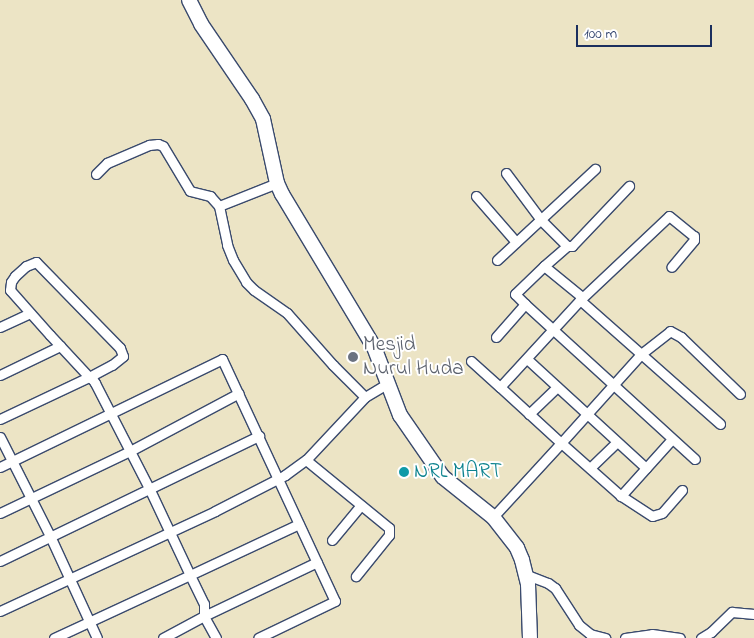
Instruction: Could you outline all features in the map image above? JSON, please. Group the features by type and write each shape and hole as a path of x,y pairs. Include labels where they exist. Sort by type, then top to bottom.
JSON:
{"main road":[{"path":"189,0 201,24 262,119 277,183 374,347 400,415 434,466 456,489 493,516 517,548 527,575 530,638"}],"street":[{"path":"96,174 107,163 149,145 158,144 163,146 190,191 210,196 219,206 227,245 246,282 254,290 287,313 365,397"},
{"path":"497,260 594,169"},
{"path":"506,173 541,220 567,246"},
{"path":"219,206 277,183"},
{"path":"628,186 572,246 567,246 515,294 694,459"},
{"path":"476,196 516,242"},
{"path":"500,387 581,299 669,216 694,236 694,240 671,267"},
{"path":"0,418 89,376 117,363 124,354 36,262 21,271 10,286 13,294 89,376 112,413 204,604 204,616 216,638"},
{"path":"544,266 720,424"},
{"path":"496,337 525,304"},
{"path":"0,327 30,313"},
{"path":"493,516 613,384 665,333 670,331 675,333 740,394"},
{"path":"0,375 60,346"},
{"path":"0,467 222,359 335,601 258,638"},
{"path":"527,359 646,468"},
{"path":"471,361 621,496 652,516 662,513 682,490"},
{"path":"0,611 170,532 278,479 306,460 365,397 388,383"},
{"path":"529,414 557,387"},
{"path":"0,513 130,451 239,393"},
{"path":"0,560 259,436"},
{"path":"0,437 50,536 97,638"},
{"path":"621,496 672,439"},
{"path":"590,468 616,442"},
{"path":"306,460 389,528 390,532 356,576"},
{"path":"332,540 361,505"},
{"path":"54,638 299,524"},
{"path":"163,638 204,616 317,562"},
{"path":"527,575 543,580 555,588 579,625 590,634 605,638"},
{"path":"701,638 711,632 732,612 754,614"},
{"path":"625,638 652,634 680,638"}],"place":[{"name":"Mesjid Nurul Huda","path":"353,357"},
{"name":"NRL MART","path":"404,472"}]}
